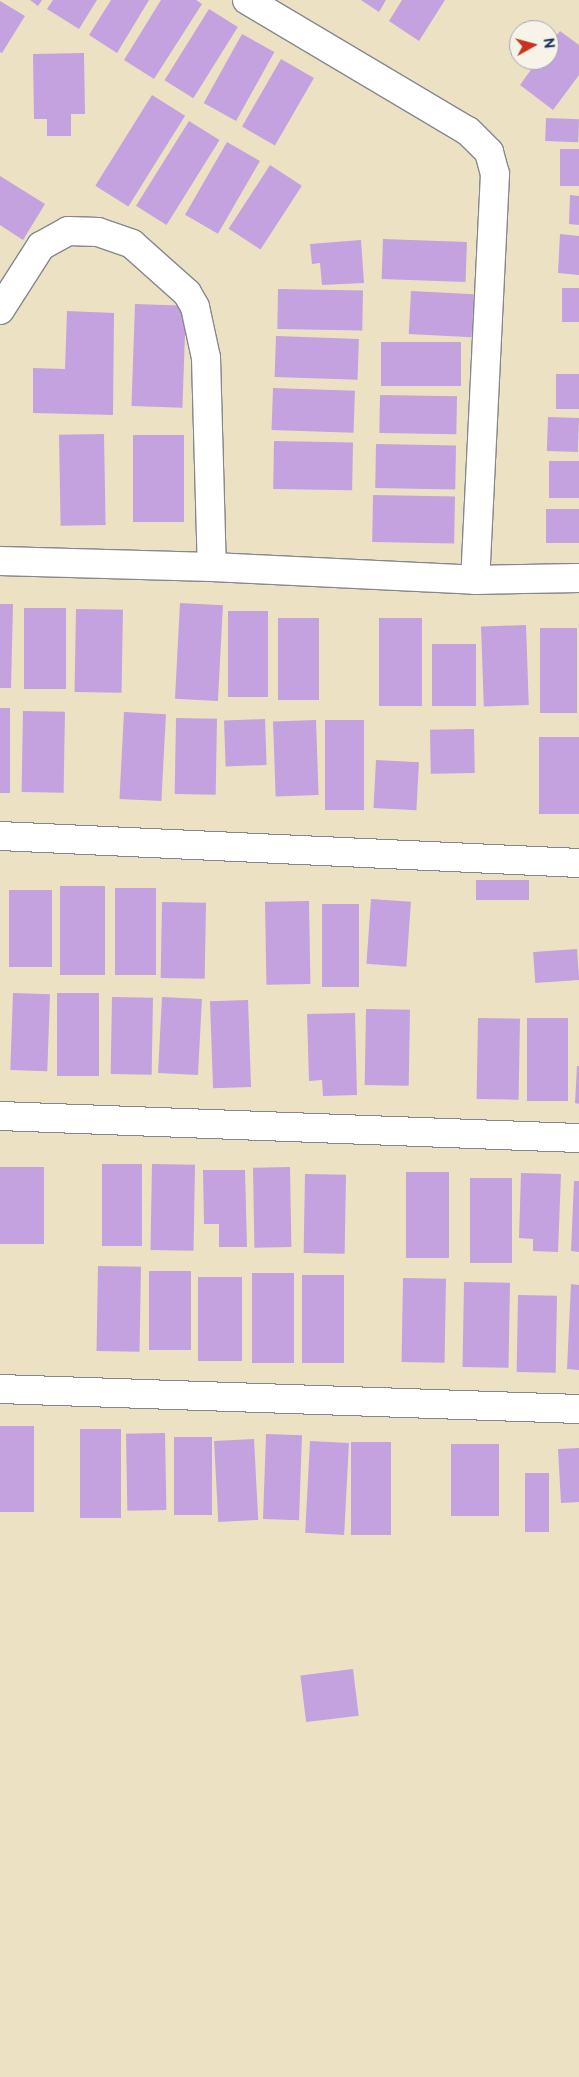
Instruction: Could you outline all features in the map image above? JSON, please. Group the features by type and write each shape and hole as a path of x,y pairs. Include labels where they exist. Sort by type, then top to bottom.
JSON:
{"street":[{"path":"247,0 468,132 489,152 495,174 475,580"},
{"path":"0,310 41,246 68,231 98,232 132,244 187,293 195,307 206,358 212,567"},
{"path":"0,561 212,567 475,580 579,578"},
{"path":"0,836 579,863"},
{"path":"0,1116 579,1138"},
{"path":"0,1389 579,1410"}],"building":[{"path":"30,0 42,0 38,6"},
{"path":"53,0 97,0 79,29 47,9"},
{"path":"111,0 149,0 117,53 89,35"},
{"path":"161,0 196,0 202,4 154,79 124,60"},
{"path":"361,0 386,0 379,12"},
{"path":"402,0 445,0 419,41 389,21"},
{"path":"0,1 25,16 2,53 0,52"},
{"path":"209,9 238,27 193,98 164,80"},
{"path":"560,31 579,45 579,75 553,110 520,85 531,70 559,70"},
{"path":"242,34 274,52 236,121 204,103"},
{"path":"84,53 85,114 71,114 71,136 47,136 47,119 34,119 33,54"},
{"path":"281,59 314,78 275,146 242,127"},
{"path":"152,95 185,116 128,206 95,186"},
{"path":"546,118 579,119 578,142 545,141"},
{"path":"189,121 220,140 167,225 136,206"},
{"path":"227,142 260,161 218,234 185,215"},
{"path":"560,149 579,149 579,186 560,186"},
{"path":"270,165 302,186 260,249 229,229"},
{"path":"0,176 45,204 23,240 0,225"},
{"path":"570,195 579,196 579,225 569,224"},
{"path":"560,234 579,236 579,275 558,273"},
{"path":"383,239 467,242 466,282 382,279"},
{"path":"361,240 364,283 322,285 320,263 312,264 310,244"},
{"path":"562,288 579,288 579,322 562,322"},
{"path":"278,289 363,290 362,330 277,329"},
{"path":"411,291 474,294 472,337 409,334"},
{"path":"135,304 186,306 182,408 131,406"},
{"path":"67,311 114,313 113,415 33,413 33,368 65,369"},
{"path":"276,336 359,339 358,380 275,377"},
{"path":"381,342 461,342 461,386 381,386"},
{"path":"556,374 579,374 579,409 556,409"},
{"path":"273,388 355,391 353,433 272,430"},
{"path":"380,395 457,396 456,434 379,433"},
{"path":"548,417 579,418 578,452 547,451"},
{"path":"104,434 106,525 61,526 59,435"},
{"path":"133,435 184,435 184,522 133,522"},
{"path":"274,441 353,442 352,490 273,489"},
{"path":"376,444 456,445 455,489 375,488"},
{"path":"549,461 579,461 579,498 549,498"},
{"path":"373,495 455,496 454,543 372,542"},
{"path":"546,509 579,509 579,543 546,543"},
{"path":"180,603 223,605 218,701 175,699"},
{"path":"0,604 13,604 11,688 0,688"},
{"path":"24,608 66,608 66,689 24,689"},
{"path":"76,609 123,610 122,693 75,692"},
{"path":"228,611 268,611 268,697 228,697"},
{"path":"278,618 319,618 319,700 278,700"},
{"path":"379,618 422,618 422,706 379,706"},
{"path":"526,625 529,705 484,707 481,627"},
{"path":"540,628 577,628 577,713 540,713"},
{"path":"432,644 476,644 476,706 432,706"},
{"path":"0,708 10,708 10,793 0,793"},
{"path":"23,711 65,712 64,793 22,792"},
{"path":"124,712 166,714 161,801 119,799"},
{"path":"176,718 217,719 216,795 175,794"},
{"path":"265,719 267,765 226,766 224,720"},
{"path":"316,720 319,795 276,796 273,722"},
{"path":"325,720 364,720 364,810 325,810"},
{"path":"474,729 475,773 431,774 430,730"},
{"path":"539,737 579,737 579,814 539,814"},
{"path":"376,760 419,762 416,810 373,808"},
{"path":"476,880 529,880 529,900 476,900"},
{"path":"60,886 105,886 105,975 60,975"},
{"path":"115,888 156,888 156,975 115,975"},
{"path":"9,890 52,890 52,967 9,967"},
{"path":"371,899 411,902 406,967 366,964"},
{"path":"309,901 310,984 266,985 265,902"},
{"path":"162,902 206,903 205,979 161,978"},
{"path":"322,904 359,904 359,987 322,987"},
{"path":"577,949 579,980 535,983 533,952"},
{"path":"13,993 50,994 47,1071 10,1070"},
{"path":"57,993 99,993 99,1076 57,1076"},
{"path":"112,997 153,998 152,1075 111,1074"},
{"path":"162,997 202,999 198,1075 158,1073"},
{"path":"248,1000 251,1087 213,1088 210,1001"},
{"path":"366,1009 410,1010 409,1086 365,1085"},
{"path":"355,1013 357,1095 323,1096 322,1080 309,1081 307,1014"},
{"path":"478,1018 520,1019 519,1100 477,1099"},
{"path":"527,1018 568,1018 568,1101 527,1101"},
{"path":"577,1066 579,1066 579,1104 575,1103"},
{"path":"102,1164 142,1164 142,1246 102,1246"},
{"path":"152,1164 195,1165 193,1251 150,1250"},
{"path":"0,1167 44,1167 44,1244 0,1244"},
{"path":"290,1167 291,1247 254,1248 253,1168"},
{"path":"203,1170 245,1170 247,1247 219,1247 219,1224 204,1224"},
{"path":"406,1172 449,1172 449,1258 406,1258"},
{"path":"521,1173 561,1174 558,1252 533,1251 533,1239 519,1238"},
{"path":"305,1174 346,1175 345,1254 304,1253"},
{"path":"470,1178 512,1178 512,1263 470,1263"},
{"path":"574,1181 579,1181 579,1252 571,1251"},
{"path":"98,1266 141,1267 140,1352 97,1351"},
{"path":"149,1271 191,1271 191,1350 149,1350"},
{"path":"252,1273 294,1273 294,1363 252,1363"},
{"path":"302,1275 344,1275 344,1363 302,1363"},
{"path":"198,1277 242,1277 242,1361 198,1361"},
{"path":"403,1278 446,1279 445,1363 402,1362"},
{"path":"464,1282 510,1283 509,1368 463,1367"},
{"path":"571,1284 579,1285 579,1370 567,1369"},
{"path":"518,1295 557,1296 556,1373 517,1372"},
{"path":"0,1426 34,1426 34,1512 0,1512"},
{"path":"80,1429 121,1429 121,1518 80,1518"},
{"path":"165,1433 166,1510 127,1511 126,1434"},
{"path":"266,1434 302,1435 299,1520 263,1519"},
{"path":"174,1437 212,1437 212,1515 174,1515"},
{"path":"254,1439 258,1520 218,1522 214,1441"},
{"path":"310,1441 349,1443 344,1535 305,1533"},
{"path":"351,1442 391,1442 391,1535 351,1535"},
{"path":"451,1444 499,1444 499,1516 451,1516"},
{"path":"579,1448 579,1502 561,1503 558,1449"},
{"path":"525,1473 549,1473 549,1532 525,1532"},
{"path":"353,1669 359,1716 306,1722 300,1675"}]}
